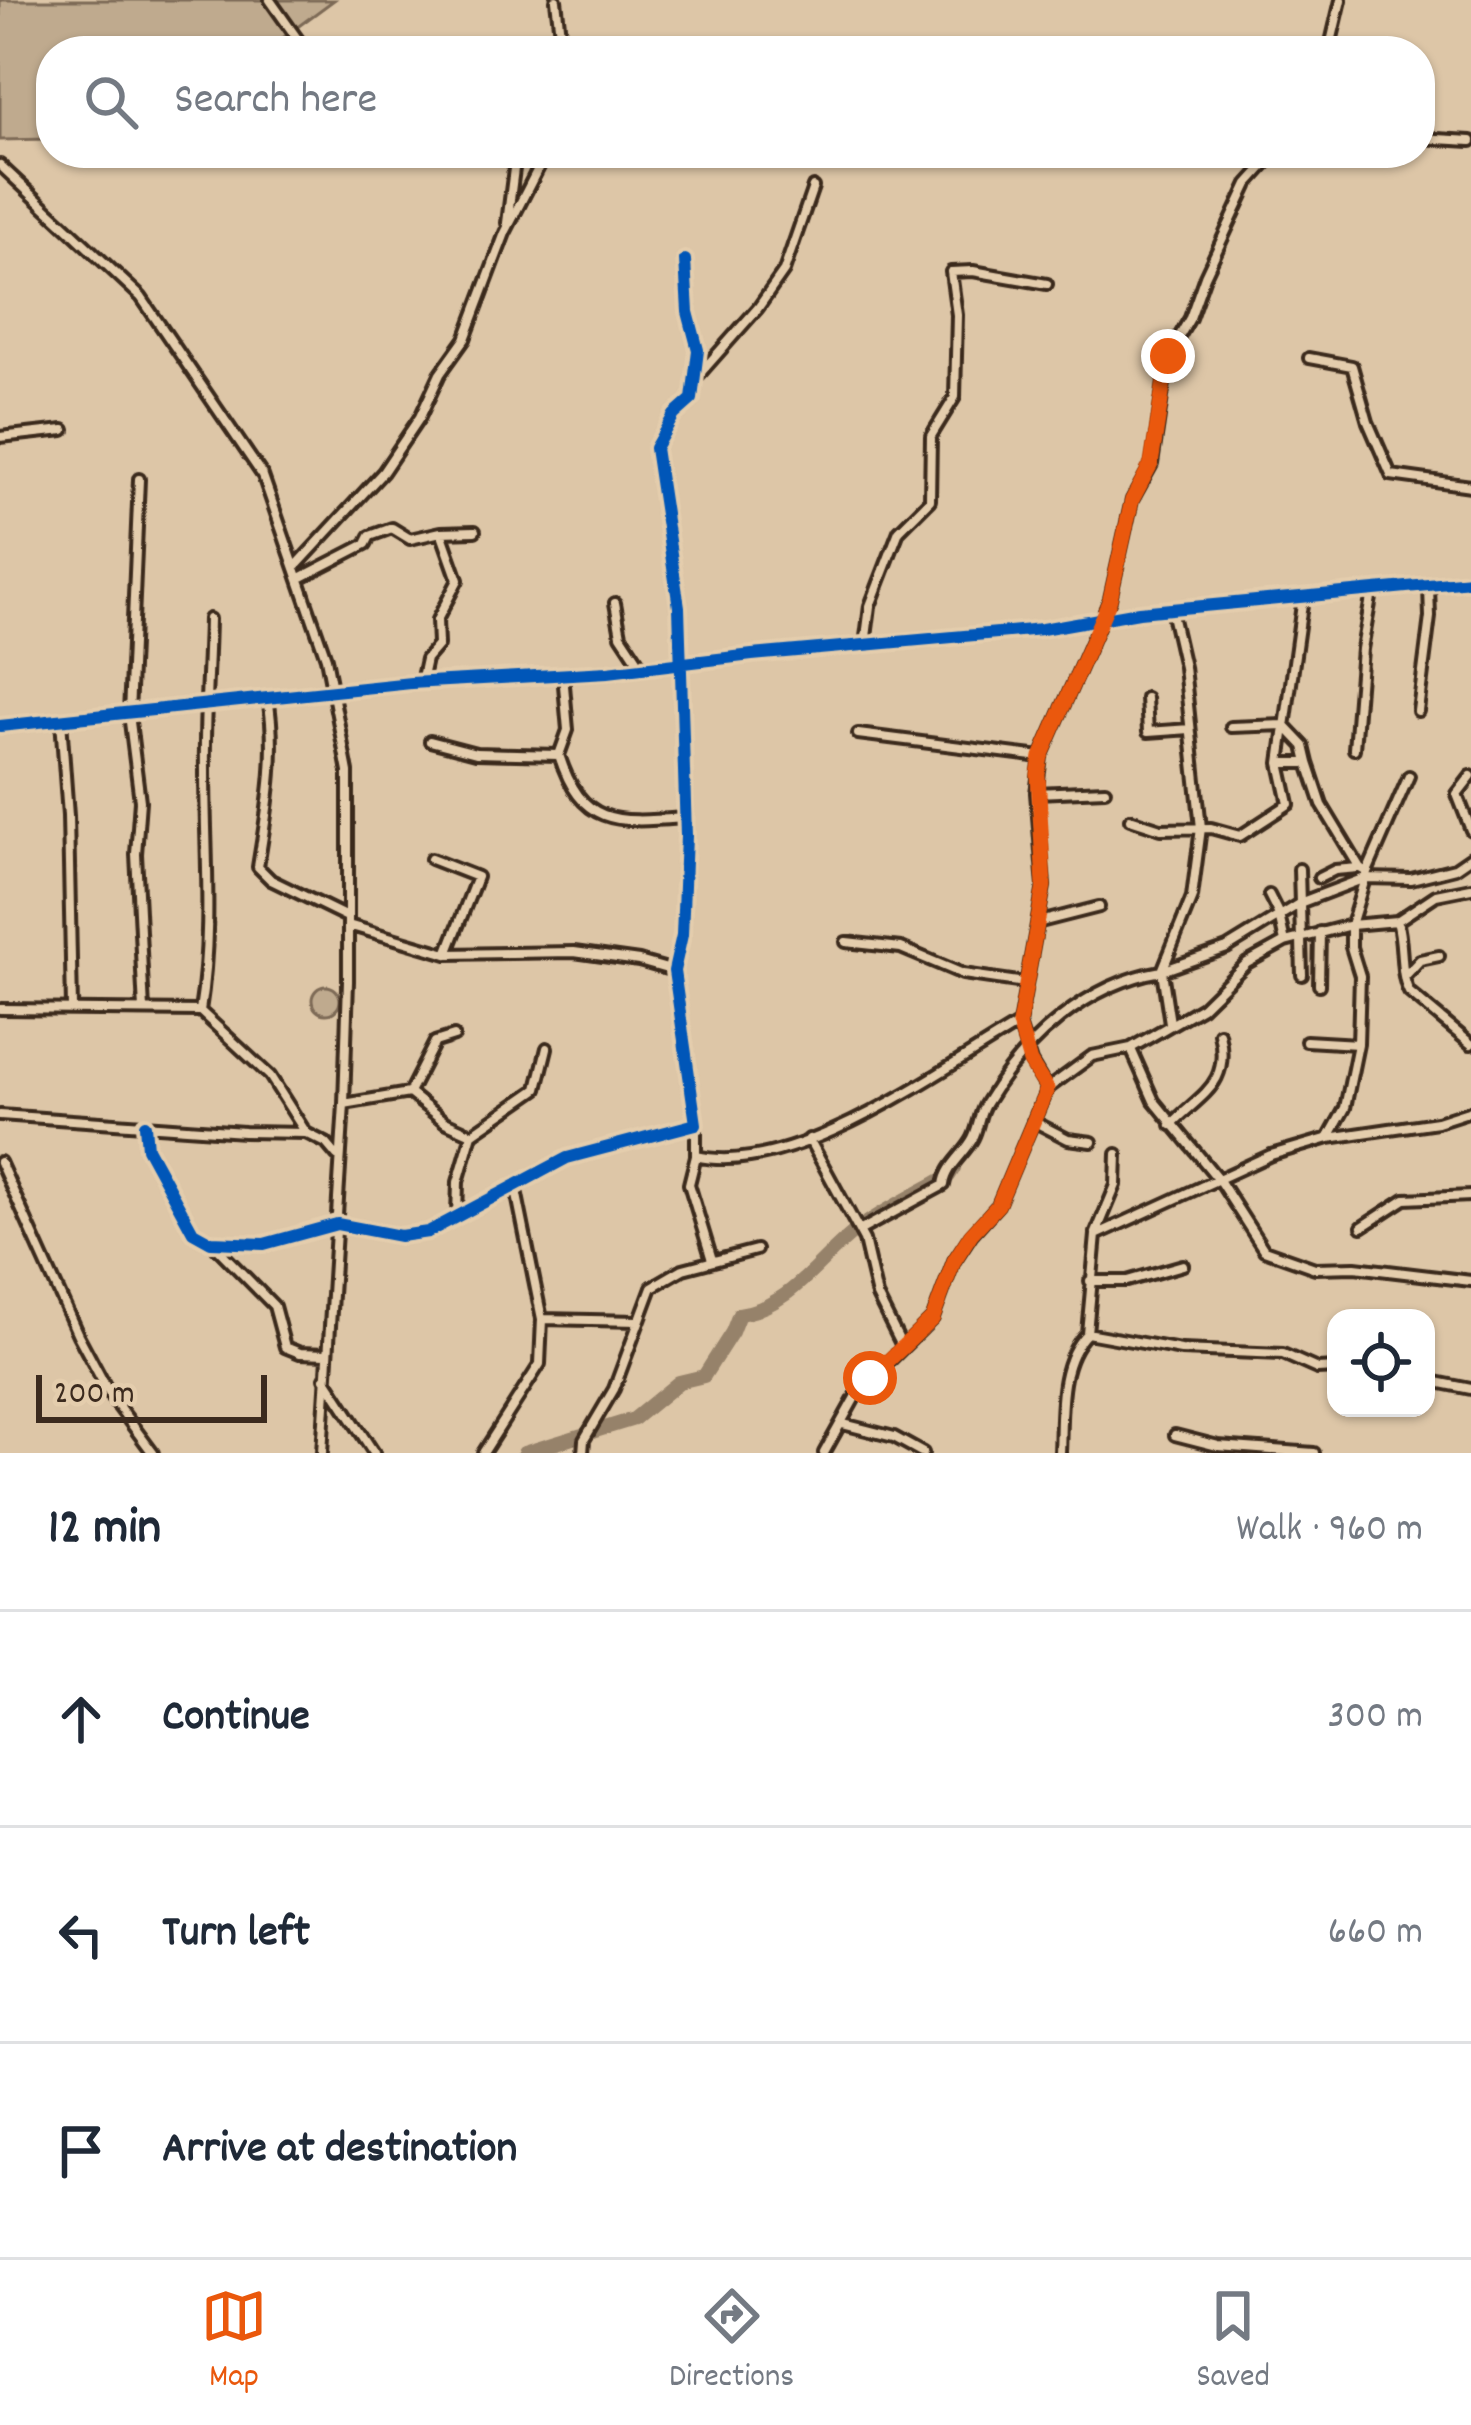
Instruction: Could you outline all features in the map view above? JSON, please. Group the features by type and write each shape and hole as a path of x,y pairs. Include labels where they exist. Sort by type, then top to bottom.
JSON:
{"street":[{"path":"270,0 295,36"},
{"path":"556,0 560,36"},
{"path":"1333,36 1341,0"},
{"path":"1435,138 1471,141"},
{"path":"0,165 141,297 263,476 297,565 333,691 348,772 347,921 344,1103 322,1453"},
{"path":"505,233 514,168"},
{"path":"297,565 383,472 420,417 440,374 465,339 505,233 538,168"},
{"path":"1047,1089 1019,1024 1040,922 1045,869 1036,793 1041,757 1110,599 1132,500 1151,464 1168,356 1190,318 1248,184 1262,168"},
{"path":"694,379 784,272 813,187"},
{"path":"686,260 688,312 698,350 692,399 674,415 655,448 676,579 685,818 682,935 674,971 696,1124 697,1156 689,1184 712,1260"},
{"path":"865,645 870,606 899,531 930,500 931,436 955,397 957,316 951,272 974,271 1047,284"},
{"path":"1310,358 1352,366 1367,422 1390,475 1471,486"},
{"path":"0,437 64,430"},
{"path":"139,479 129,714 140,801 136,854 144,1010"},
{"path":"300,578 392,528 410,539 441,532 475,532"},
{"path":"422,682 426,659 439,645 437,620 458,580 441,532"},
{"path":"0,726 422,682 643,668 1042,629 1171,609 1471,581"},
{"path":"1418,711 1430,617 1429,587"},
{"path":"1354,749 1361,649 1372,592"},
{"path":"1130,819 1161,829 1201,828 1240,836 1283,809 1289,800 1280,763 1303,597"},
{"path":"615,603 621,634 643,668"},
{"path":"1170,1023 1162,971 1192,897 1201,828 1184,668 1171,609"},
{"path":"200,1011 209,867 204,768 209,619"},
{"path":"563,674 568,730 559,755 571,788 585,806 623,818 685,818"},
{"path":"268,698 274,731 258,867 271,880 347,921 447,954 574,952 674,971"},
{"path":"1146,698 1148,732 1190,729"},
{"path":"61,720 72,1008"},
{"path":"1231,727 1284,725 1304,746 1322,805 1364,873"},
{"path":"858,734 1041,757"},
{"path":"430,741 476,753 559,755"},
{"path":"1280,763 1308,763"},
{"path":"1328,1138 1345,1108 1358,1044 1360,976 1351,947 1351,925 1364,873 1409,776"},
{"path":"1471,776 1457,794 1471,830"},
{"path":"1036,793 1105,790"},
{"path":"1319,878 1335,870 1411,879 1455,868 1471,857"},
{"path":"431,859 477,877 447,954"},
{"path":"1299,869 1302,975"},
{"path":"860,1231 944,1185 945,1176 972,1141 982,1108 1026,1047 1087,1000 1137,977 1227,948 1279,915 1364,873"},
{"path":"824,1453 858,1392 933,1318 954,1261 998,1205 1047,1089 1092,1056 1131,1048 1202,1007 1247,963 1285,943 1351,925 1397,921 1436,896 1471,888"},
{"path":"1269,895 1285,943"},
{"path":"1040,922 1099,907"},
{"path":"1397,921 1409,992 1471,1044"},
{"path":"1319,932 1319,985"},
{"path":"846,941 901,948 963,974 1025,982"},
{"path":"1404,977 1420,960 1439,956"},
{"path":"0,1009 200,1011 270,1076 306,1133"},
{"path":"697,1156 735,1159 809,1139 893,1102 1019,1024"},
{"path":"1171,1126 1207,1094 1222,1068 1219,1034"},
{"path":"409,1094 435,1042 454,1036"},
{"path":"1306,1041 1358,1044"},
{"path":"457,1217 458,1182 472,1134 536,1089 547,1048"},
{"path":"1131,1048 1154,1101 1219,1180 1256,1243 1274,1255 1315,1268 1471,1281"},
{"path":"344,1103 409,1094 445,1122 472,1134"},
{"path":"1096,1235 1271,1155 1328,1138 1437,1122 1471,1111"},
{"path":"0,1115 306,1133 326,1142 338,1158"},
{"path":"1033,1121 1057,1135 1092,1142"},
{"path":"211,1242 278,1243 337,1224 400,1236 428,1232 567,1158 696,1124"},
{"path":"145,1125 147,1148 193,1232 211,1242 274,1306 285,1347 326,1354"},
{"path":"809,1139 860,1231 877,1296 903,1348"},
{"path":"1060,1453 1061,1405 1070,1357 1087,1334 1096,1235 1116,1185 1117,1154"},
{"path":"0,1162 78,1335 110,1395 153,1453"},
{"path":"483,1453 540,1364 542,1319 515,1185"},
{"path":"1362,1227 1405,1199 1471,1196"},
{"path":"583,1453 584,1439 614,1388 652,1287 683,1269 756,1250"},
{"path":"1090,1281 1126,1281 1183,1265"},
{"path":"542,1319 639,1321"},
{"path":"1087,1334 1181,1350 1282,1354 1317,1369 1327,1368"},
{"path":"325,1376 374,1453"},
{"path":"1435,1382 1471,1389"},
{"path":"843,1424 894,1437 923,1453"},
{"path":"1175,1435 1218,1447 1314,1453"}],"shaded area":[{"path":"0,0 334,0 285,36 36,36 36,139 0,140"},
{"path":"326,986 336,990 340,1000 336,1010 326,1014 316,1010 312,1000 316,990"}],"waterway":[{"path":"524,1453 634,1419 679,1382 704,1376 739,1314 789,1292 859,1228 949,1176 954,1168"}],"cycle path":[{"path":"145,1125 147,1148 193,1232 211,1242 264,1244 337,1224 400,1236 428,1232 567,1158 696,1124 674,971 682,935 686,836 679,607 655,448 674,415 692,399 698,350 688,312 685,260"},
{"path":"0,726 411,683 608,672 1042,629 1139,612 1471,581"}],"route":[{"path":"870,1378 933,1318 954,1261 998,1205 1047,1089 1030,1062 1019,1024 1044,886 1038,774 1041,757 1110,599 1132,500 1154,453 1168,356"}]}
